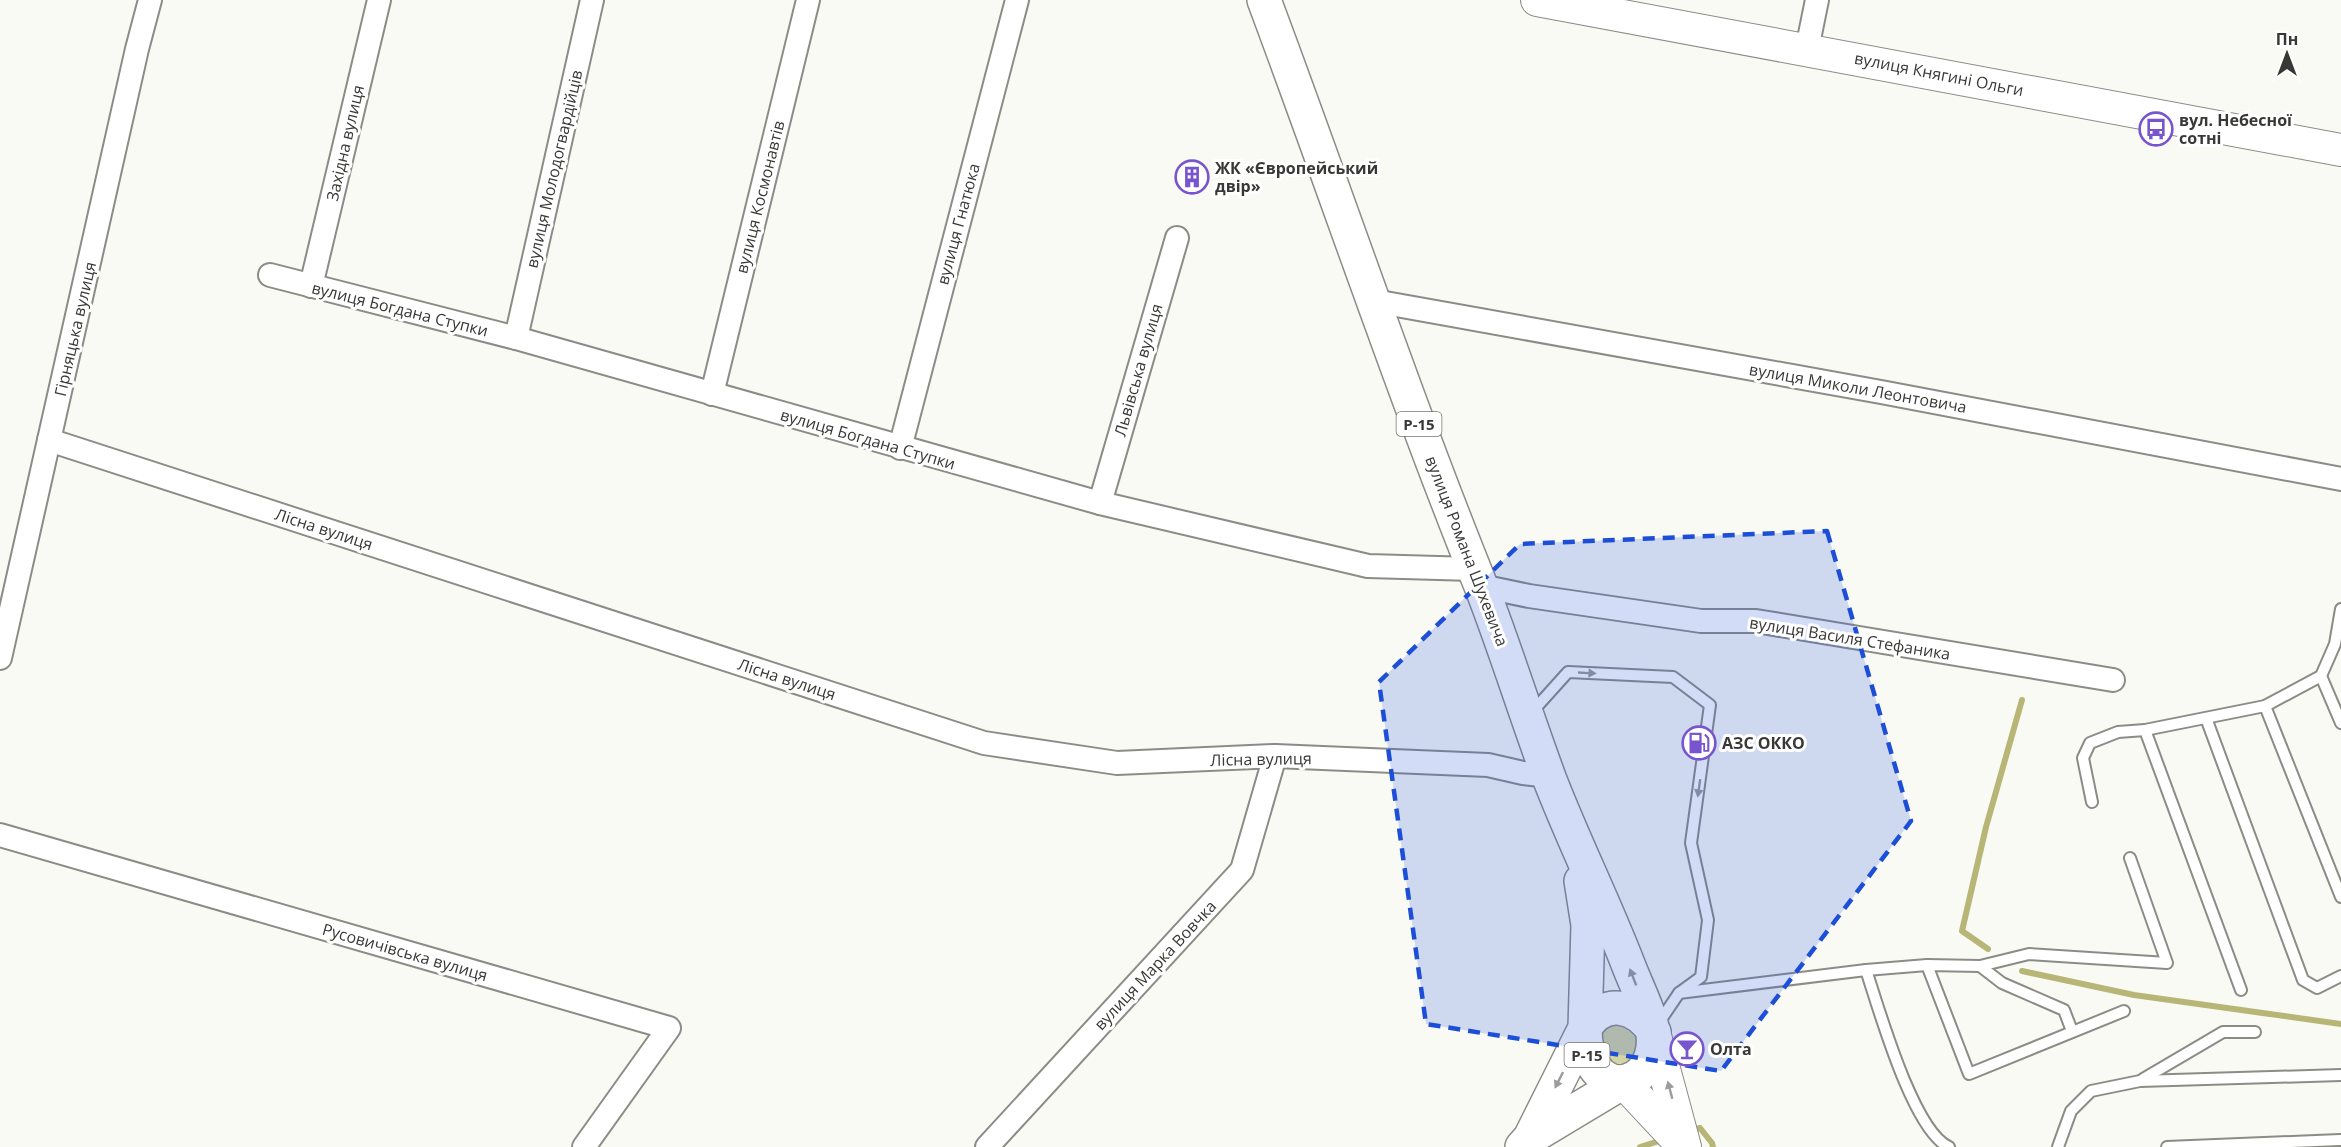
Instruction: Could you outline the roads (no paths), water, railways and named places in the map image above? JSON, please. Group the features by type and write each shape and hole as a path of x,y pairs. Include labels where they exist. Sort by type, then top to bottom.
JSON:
{"main road":[{"name":"вулиця Романа Шухевича","path":"1264,0 1549,776 1577,847 1606,909 1654,1032"},
{"name":"Р-15","path":"1577,847 1588,924 1585,1028 1587,1054 1593,1067 1606,1078 1623,1082"},
{"name":"Р-15","path":"1623,1009 1641,1015 1654,1032 1653,1051 1646,1067 1635,1078 1623,1082 1526,1143 1585,1028 1604,1011 1623,1009"}],"street":[{"name":"Гірняцька вулиця","path":"0,658 150,0"},
{"name":"Західна вулиця","path":"311,286 379,0"},
{"name":"вулиця Молодогвардійців","path":"516,338 592,0"},
{"name":"вулиця Космонавтів","path":"712,393 808,0"},
{"name":"вулиця Гнатюка","path":"900,448 1017,0"},
{"name":"вулиця Княгині Ольги","path":"1537,0 2341,150"},
{"path":"1807,50 1817,0"},
{"name":"Львівська вулиця","path":"1100,503 1177,238"},
{"name":"вулиця Богдана Ступки","path":"270,275 516,338 1100,503 1368,566 1477,577"},
{"name":"вулиця Миколи Леонтовича","path":"1374,301 1904,396 2341,479"},
{"name":"Лісна вулиця","path":"50,440 984,742 1117,763 1275,756 1488,765 1549,776"},
{"name":"вулиця Василя Стефаника","path":"1477,577 1529,596 1701,621 1756,621 2113,680"},
{"name":"вулиця Марка Вовчка","path":"987,1147 1242,870 1275,756"},
{"name":"Русовичівська вулиця","path":"0,835 669,1028 584,1147"},
{"path":"1654,1032 1685,1147"},
{"path":"1623,1082 1685,1147"}],"lane":[{"path":"2092,802 2083,758 2090,742 2118,732 2145,730 2265,706 2321,676 2338,646 2341,609"},
{"path":"1528,717 1568,672 1673,677 1710,705 1691,843 1708,920 1701,977 1679,993 1654,1032"},
{"path":"2321,676 2341,723"},
{"path":"2265,706 2341,897"},
{"path":"2206,718 2303,980 2317,988 2341,976"},
{"path":"2145,730 2241,990"},
{"path":"1679,993 1866,970 1928,965 1980,966 2029,954 2167,963 2130,858"},
{"path":"1928,965 1969,1074 2124,1011"},
{"path":"1980,966 2002,983 2064,1010 2073,1031"},
{"path":"1866,970 1893,1054 1919,1114 1943,1144 1949,1147"},
{"path":"2140,1081 2223,1032 2255,1032"},
{"path":"2058,1147 2072,1112 2091,1090 2140,1081 2341,1075"},
{"path":"2167,1147 2340,1140"}],"waterway":[{"path":"1988,949 1962,931 1986,827 2022,700"},
{"path":"2022,971 2134,995 2341,1024"},
{"path":"1689,1131 1700,1128 1713,1147"},
{"path":"1640,1147 1662,1140"}],"place":[{"name":"вул. Небесної сотні","path":"2156,129"},
{"name":"ЖК «Європейський двір»","path":"1192,177"},
{"name":"АЗС ОККО","path":"1699,743"},
{"name":"Олта","path":"1687,1049"}]}
